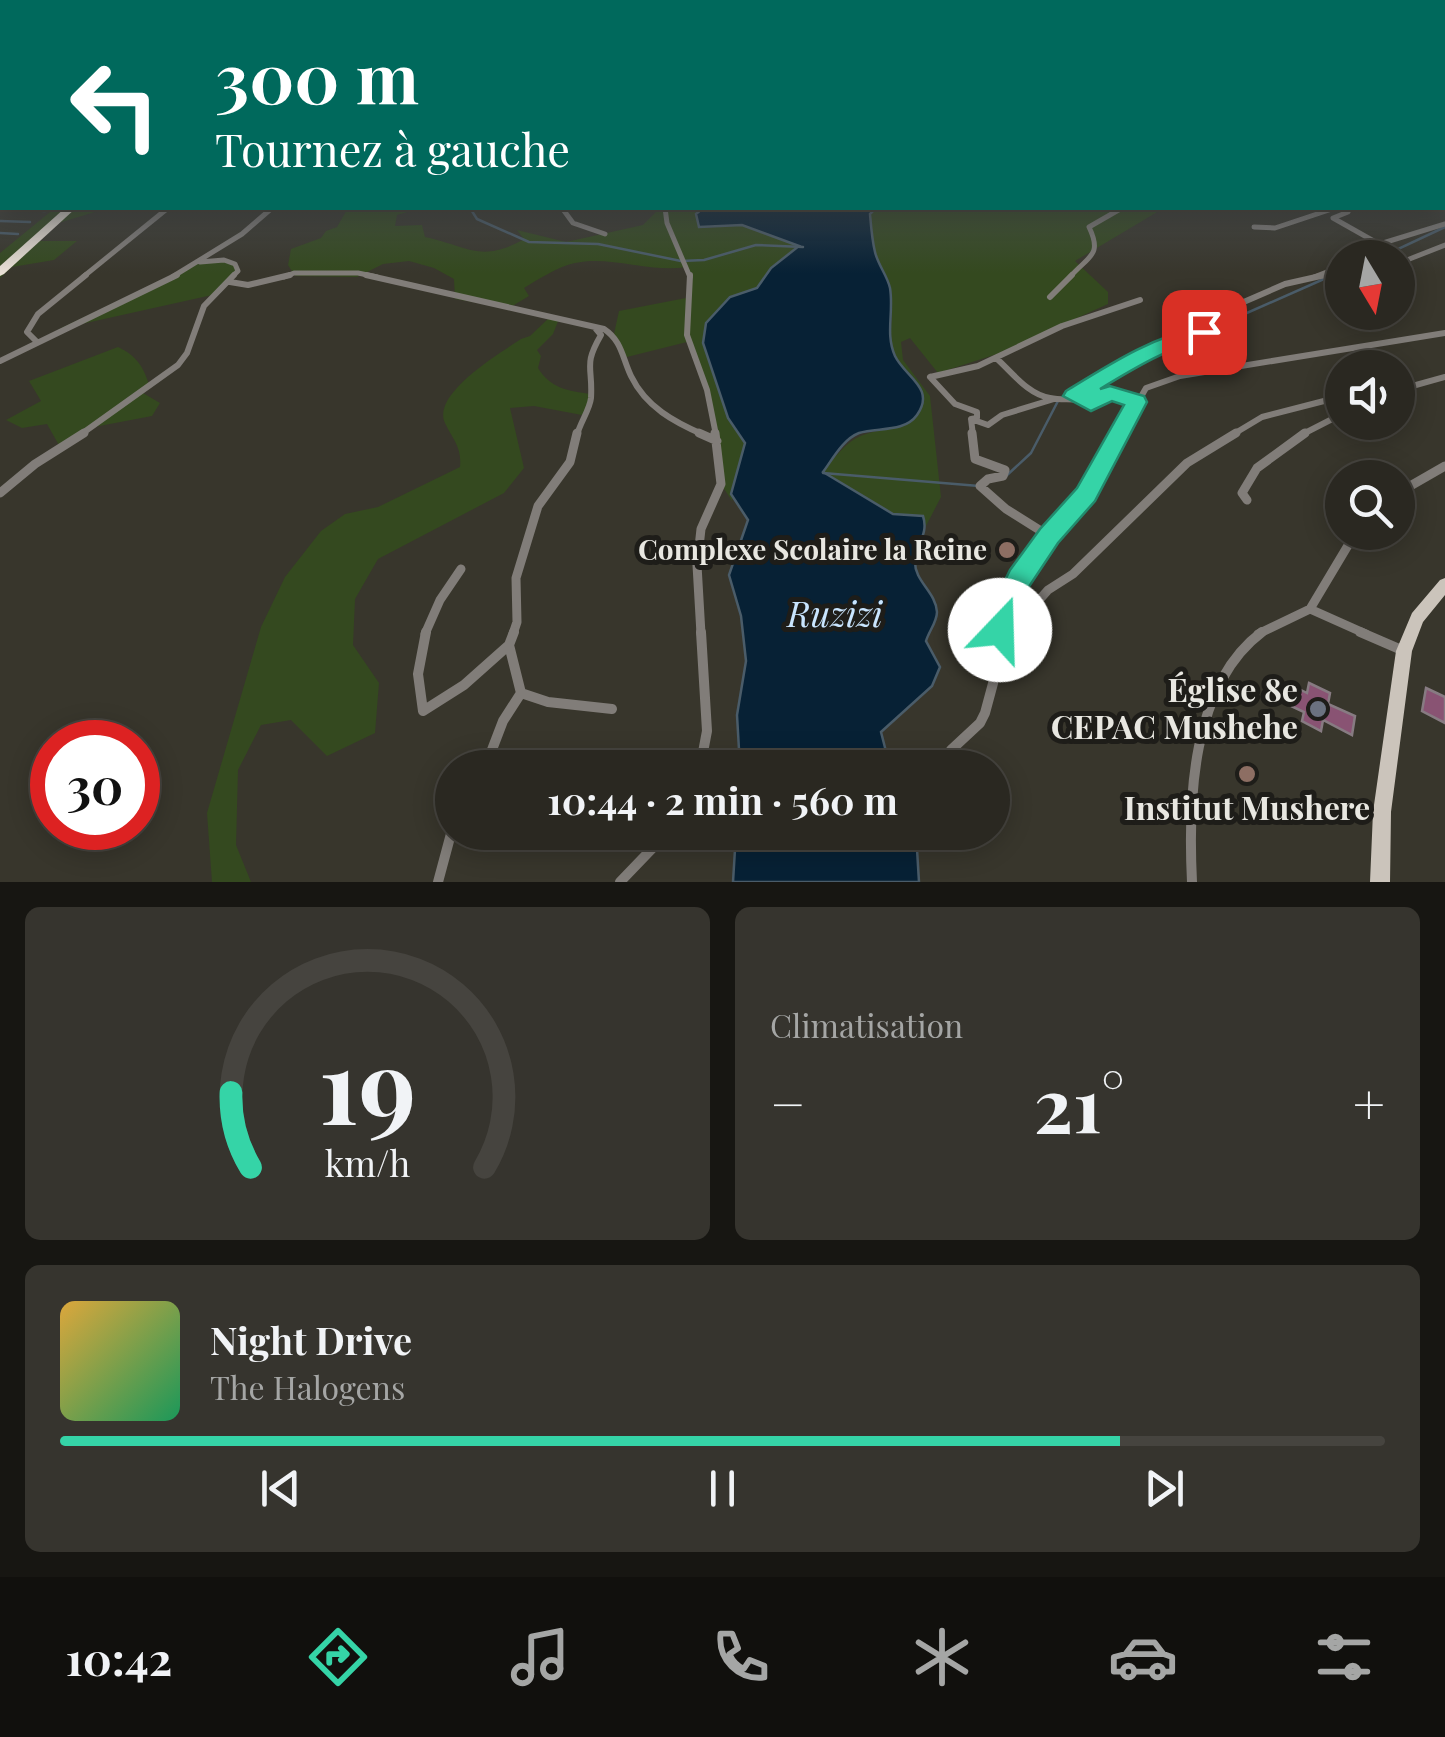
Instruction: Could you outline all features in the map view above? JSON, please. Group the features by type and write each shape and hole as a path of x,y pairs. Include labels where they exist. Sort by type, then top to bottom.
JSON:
{"highway":[{"path":"0,272 69,210"}],"main road":[{"path":"1380,882 1382,812 1404,651 1417,618 1445,584"}],"street":[{"path":"36,341 27,332 38,314 166,210"},
{"path":"0,361 200,262 269,210"},
{"path":"564,210 574,223 605,234"},
{"path":"666,210 681,261 690,274 687,335 707,390 721,484 701,529 697,565 706,732 703,750"},
{"path":"1050,298 1076,274 1079,264 1095,252 1097,243 1089,227 1119,210"},
{"path":"1254,227 1275,228 1329,210"},
{"path":"1347,210 1336,215 1336,220 1372,240"},
{"path":"1392,240 1445,224"},
{"path":"1415,257 1445,245"},
{"path":"0,493 35,464 110,416 178,365 187,353 204,306 238,271 234,264 224,260 200,262"},
{"path":"230,282 248,286 276,282 294,273 358,273 595,327 617,338 627,375 643,397 674,422 717,441"},
{"path":"971,419 988,425 1002,415 1074,396 1140,356 1228,321 1216,314 1285,284 1325,274"},
{"path":"971,419 977,418 977,412 959,406 930,377 996,358 1062,326 1140,300"},
{"path":"492,750 503,721 521,693 509,645 517,622 516,578 538,506 570,462 582,415 591,402 588,357 601,335 595,327"},
{"path":"1005,638 999,621 1020,578 1049,536 1086,494 1146,388 1180,376 1445,333"},
{"path":"996,358 1033,391 1054,399"},
{"path":"1415,386 1445,378"},
{"path":"1074,396 1091,403 1110,393 1136,402"},
{"path":"951,750 980,723 1005,638 1048,590 1073,574 1187,462 1262,417 1324,401"},
{"path":"971,419 974,458 1006,472 980,486 998,503 1049,536"},
{"path":"1247,500 1242,493 1244,485 1259,464 1325,424"},
{"path":"1415,483 1445,466"},
{"path":"1192,882 1191,798 1205,731 1219,692 1248,642 1272,625 1310,609 1345,550"},
{"path":"460,570 436,606 418,664 418,697 423,712 464,685 509,645"},
{"path":"1310,609 1404,651"},
{"path":"521,693 548,702 612,709"},
{"path":"438,882 447,850"},
{"path":"620,882 651,850"}],"green space":[{"path":"53,210 101,210 52,225 35,241 77,241 54,260 12,267 0,278 0,253"},
{"path":"347,210 414,210 397,215 395,226 422,225 425,237 485,252 524,239 517,230 566,242 643,225 658,210 701,210 696,214 706,228 742,225 797,243 799,247 771,268 756,288 730,297 706,323 703,343 728,418 745,443 732,501 721,484 708,393 687,342 623,358 614,334 619,311 691,297 686,267 575,263 524,288 529,296 509,308 455,299 454,279 409,261 383,264 357,277 295,276 288,265 291,249 321,238 337,227"},
{"path":"1161,210 1075,261 1108,292 1108,304 997,354 938,373 910,338 901,342 903,360 930,396 941,497 926,526 923,516 894,514 822,473 857,438 905,425 914,378 902,366 892,344 892,296 874,248 869,213"},
{"path":"224,260 238,268 212,295 59,329 200,262"},
{"path":"550,317 559,319 553,334 537,350 541,356 538,368 560,387 591,394 591,402 582,415 534,406 510,408 524,468 504,493 378,559 355,599 353,645 379,683 375,733 327,756 291,720 261,725 238,770 236,845 251,882 212,882 207,813 261,627 285,577 321,531 345,514 378,507 460,467 458,449 443,412 448,400 470,375 530,336"},
{"path":"118,347 142,368 150,388 143,393 160,403 152,416 94,427 60,447 47,424 22,428 6,420 41,401 29,381"}],"water":[{"name":"Ruzizi","path":"701,210 874,210 870,214 876,257 890,288 892,348 921,390 922,406 905,425 853,436 823,472 893,514 923,516 924,528 915,561 918,575 936,605 936,619 926,641 940,667 932,686 881,732 886,750 739,750 737,715 746,661 741,616 729,575 748,520 731,494 745,443 728,418 703,343 706,323 730,297 757,288 771,268 799,246 742,225 699,227 696,214"},
{"path":"735,850 917,850 919,882 733,882"}],"building":[{"name":"Église 8e CEPAC Mushehe","path":"1309,683 1330,693 1328,704 1355,716 1352,735 1323,720 1321,731 1302,721 1304,712 1291,706 1295,687 1307,693"},
{"path":"1426,688 1445,697 1445,723 1422,711"}],"waterway":[{"path":"30,210 45,211"},
{"path":"471,210 477,219 529,242 598,244 681,261 704,260 756,245 803,247"},
{"path":"0,221 30,222"},
{"path":"1415,241 1445,227"},
{"path":"0,233 18,234"},
{"path":"1231,320 1325,279"},
{"path":"1195,337 1211,331"},
{"path":"1005,477 1031,453 1058,401"},
{"path":"823,473 979,486"}],"place":[{"name":"Complexe Scolaire la Reine","path":"1007,550"},
{"name":"Église 8e CEPAC Mushehe","path":"1318,709"},
{"name":"Institut Mushere","path":"1247,774"}],"route":[{"path":"1000,630 999,621 1020,578 1049,536 1086,494 1136,402 1110,393 1091,403 1074,396 1140,356 1184,336 1204,332"}]}
